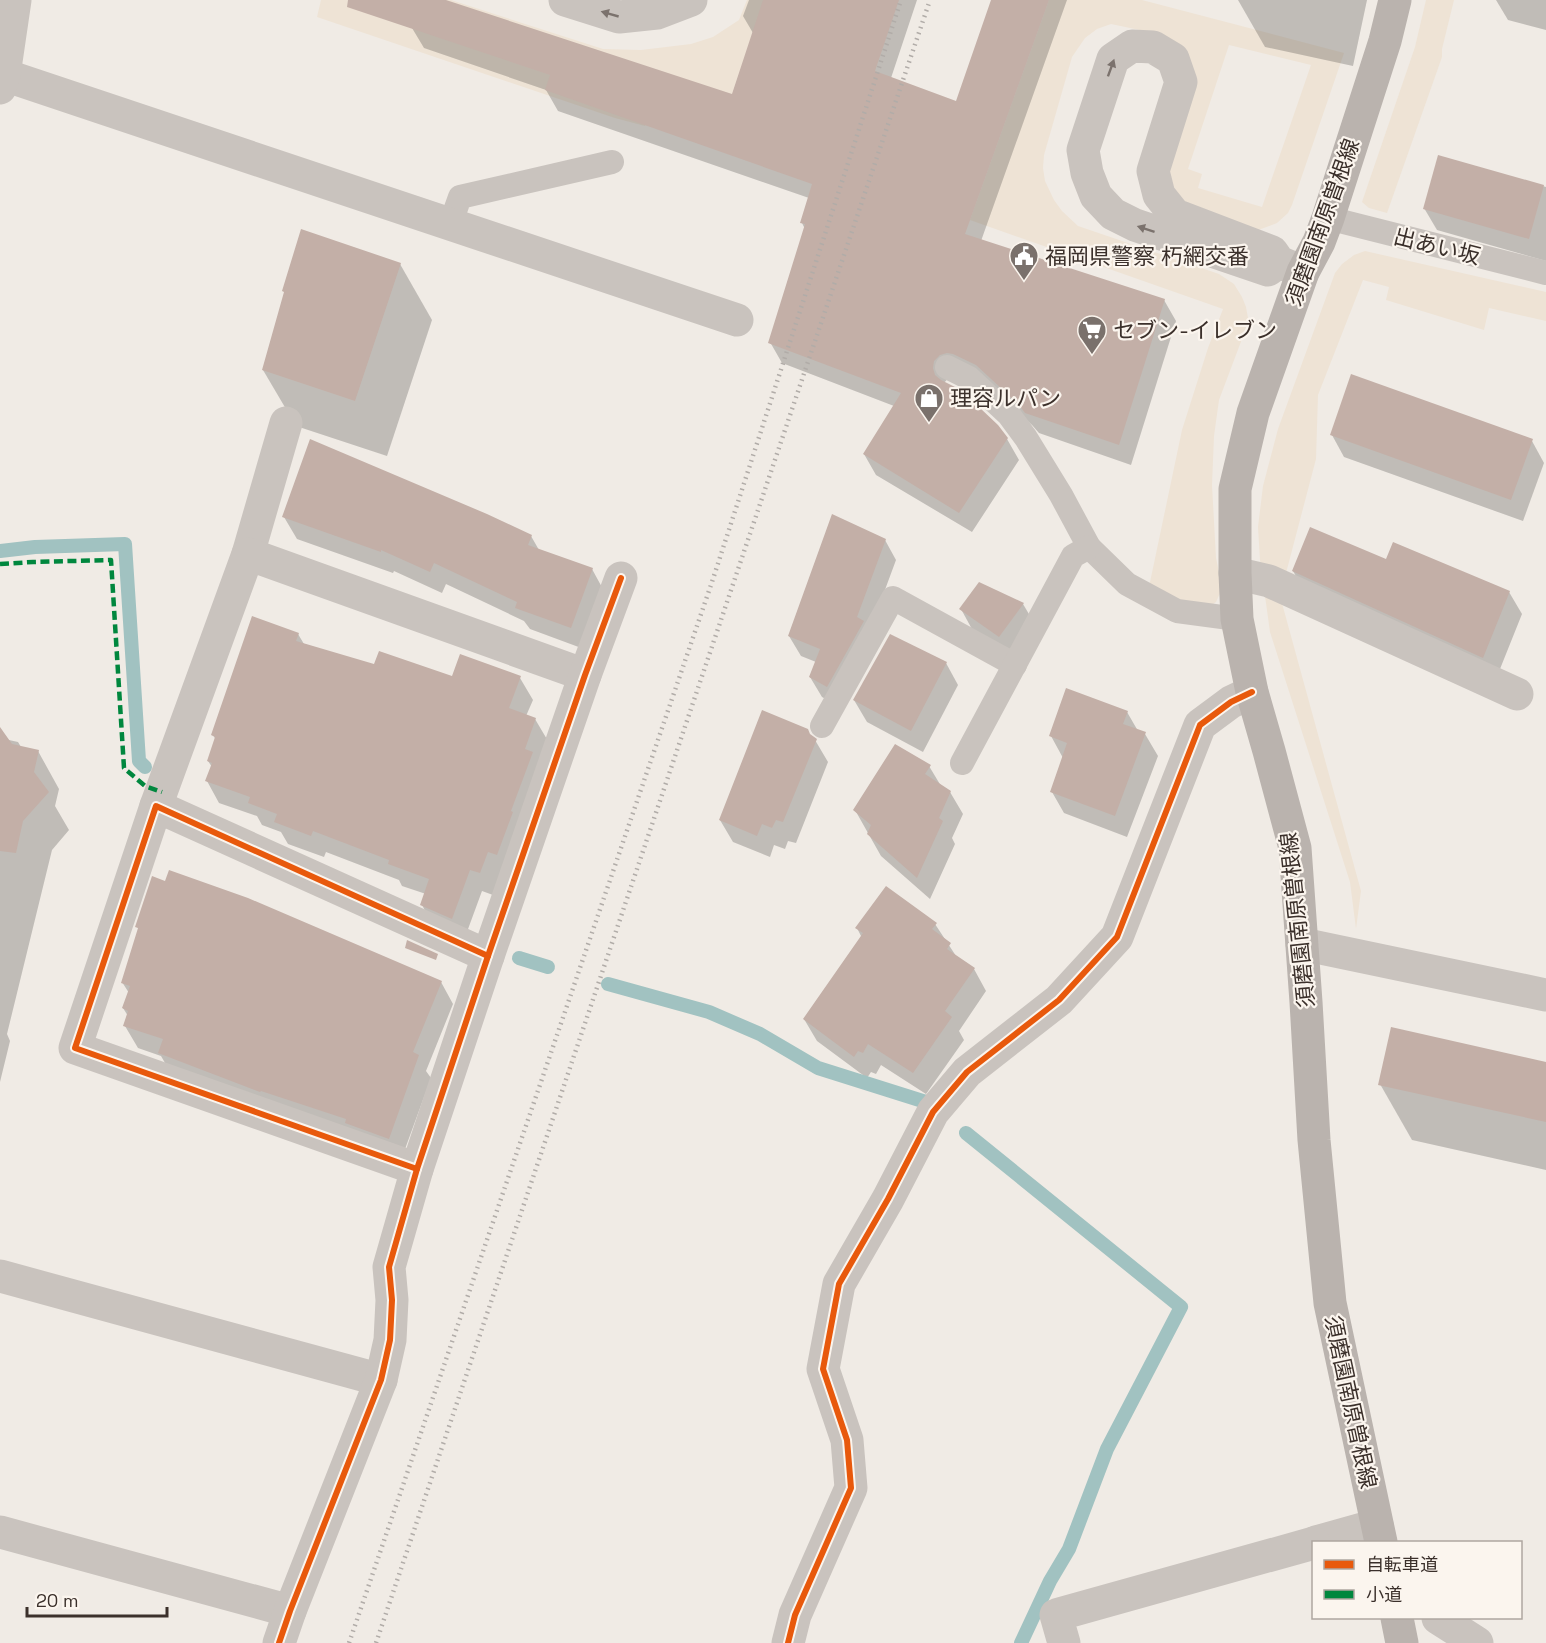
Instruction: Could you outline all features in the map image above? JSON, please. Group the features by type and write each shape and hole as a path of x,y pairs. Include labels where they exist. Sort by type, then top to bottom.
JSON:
{"main road":[{"name":"須磨園南原曽根線","path":"1379,1534 1330,1303 1314,1140 1295,848 1252,692 1237,619 1234,489 1291,267 1319,242 1385,41 1395,0"},
{"path":"1397,1619 1402,1643"}],"street":[{"path":"565,0 619,17 657,12 692,0"},
{"path":"9,2 2,82 450,225 737,320"},
{"path":"1132,46 1153,47 1173,59 1181,82 1153,171 1159,195 1175,215 1272,252 1291,267 1268,270 1135,225 1113,214 1096,196 1087,173 1083,150 1113,59 1132,46"},
{"path":"286,423 248,554 156,806 75,1048 417,1169"},
{"path":"248,554 585,675"},
{"path":"1235,573 1269,581 1517,694"},
{"path":"279,1643 381,1380 390,1340 392,1300 389,1267 417,1169 488,956 621,578"},
{"path":"788,1643 795,1615 851,1488 847,1440 823,1369 838,1284 888,1199 933,1112 967,1072 1059,1000 1117,937 1200,725 1231,702 1252,692"},
{"path":"156,806 488,956"},
{"path":"1302,944 1546,995"},
{"path":"0,1276 381,1380"},
{"path":"0,1532 290,1611"},
{"path":"1329,1541 1379,1534"},
{"path":"1064,1643 1056,1615 1312,1544"},
{"path":"1441,1619 1477,1643"}],"lane":[{"path":"450,225 460,197 612,162"},
{"name":"出あい坂","path":"1328,218 1546,273"},
{"path":"947,367 969,378 1009,415 1061,495 1089,547 1126,585 1178,611 1237,619"},
{"path":"962,763 1072,556 1089,547"},
{"path":"822,726 893,598 1015,665"}],"shaded area":[{"path":"321,0 451,0 603,49 641,50 691,44 713,37 739,20 747,0 817,0 775,125 647,116 645,126 615,118 317,17"},
{"path":"1049,0 1142,0 1344,53 1292,205 1288,213 1277,223 1261,229 1252,232 1181,201 1168,176 1191,87 1154,33 1111,24 1097,29 1085,38 1072,57 1044,155 1045,181 1054,200 1078,226 1219,274 1234,284 1246,307 1248,318 1245,331 1219,400 1214,436 1212,485 1216,558 1221,582 1216,602 1209,607 1173,599 1149,587 1182,430 1223,309 970,220","holes":["1229,45 1311,65 1262,207 1198,188 1202,174 1188,169"]},
{"path":"1426,0 1454,0 1442,57 1387,213 1369,208 1362,202 1415,47"},
{"path":"1365,251 1546,292 1546,321 1489,308 1484,330 1386,300 1389,287 1363,280 1318,395 1316,459 1280,596 1361,891 1356,929 1350,882 1270,632 1258,527 1263,486 1278,429 1335,273 1354,255"}],"building":[{"path":"348,0 446,0 732,94 763,0 899,0 875,71 956,101 991,0 1049,0 965,234 1165,299 1119,445 1025,413 976,365 953,354 940,355 934,361 935,375 961,390 998,425 1008,438 959,513 863,454 901,393 768,343 805,224 800,223 812,184 545,90 550,75 347,7"},
{"path":"1438,155 1544,185 1529,239 1423,209"},
{"path":"301,229 401,263 355,401 262,370"},
{"path":"1351,374 1533,439 1511,500 1330,435"},
{"path":"310,439 532,535 528,545 593,568 571,628 515,608 517,602 434,563 430,572 381,550 381,552 282,517"},
{"path":"832,514 886,539 857,617 864,621 827,687 809,677 820,649 788,636"},
{"path":"1310,527 1386,559 1393,542 1510,591 1483,658 1292,571"},
{"path":"979,582 1024,603 999,637 959,609"},
{"path":"252,616 299,633 296,641 374,664 379,651 452,676 460,654 521,676 509,708 536,718 525,749 533,752 497,855 488,852 480,873 470,870 452,919 420,905 429,879 388,864 389,860 313,831 311,836 274,822 277,814 248,803 250,797 205,781 212,763 207,761 215,737 211,735"},
{"path":"890,634 947,662 911,731 853,700"},
{"path":"1066,688 1128,711 1123,724 1146,732 1115,816 1050,792 1067,743 1049,736"},
{"path":"762,710 808,729 810,734 817,739 783,822 776,820 772,828 762,824 757,836 719,820"},
{"path":"0,727 12,744 39,750 34,772 49,792 23,821 16,853 0,851"},
{"path":"895,744 931,765 925,774 951,791 939,818 943,821 917,878 867,834 871,825 853,810"},
{"path":"169,870 248,898 442,981 413,1052 419,1055 389,1139 345,1123 346,1119 260,1092 158,1053 163,1039 123,1026 128,1011 122,1008 130,986 121,983 138,928 135,927 152,876 165,881"},
{"path":"886,886 937,923 932,929 951,943 947,949 975,968 945,1011 952,1017 913,1073 868,1044 863,1053 858,1051 854,1057 803,1019 863,933 855,928"},
{"path":"407,940 438,954 436,960 405,948"},
{"path":"1391,1027 1546,1062 1546,1122 1378,1085"}],"waterway":[{"path":"0,551 35,547 125,544 139,761 145,767"},
{"path":"519,958 548,967"},
{"path":"608,984 709,1012 760,1034 818,1068 929,1103"},
{"path":"966,1133 1181,1307 1107,1449 1069,1549 1050,1581 1021,1643"}],"railway":[{"path":"349,1643 712,582 901,0"},
{"path":"376,1643 930,0"}],"marked path":[{"path":"0,564 111,560 124,768 145,786 162,792"}],"cycle path":[{"path":"279,1643 381,1380 390,1340 392,1300 389,1267 417,1169 488,956 621,578"},
{"path":"788,1643 795,1615 851,1488 847,1440 823,1369 839,1284 888,1199 933,1112 967,1072 1059,1000 1117,937 1200,725 1231,702 1252,692"},
{"path":"417,1169 75,1048 156,806 488,956"}],"place":[{"name":"福岡県警察 朽網交番","path":"1024,282"},
{"name":"セブン-イレブン","path":"1092,356"},
{"name":"理容ルパン","path":"929,424"}]}
